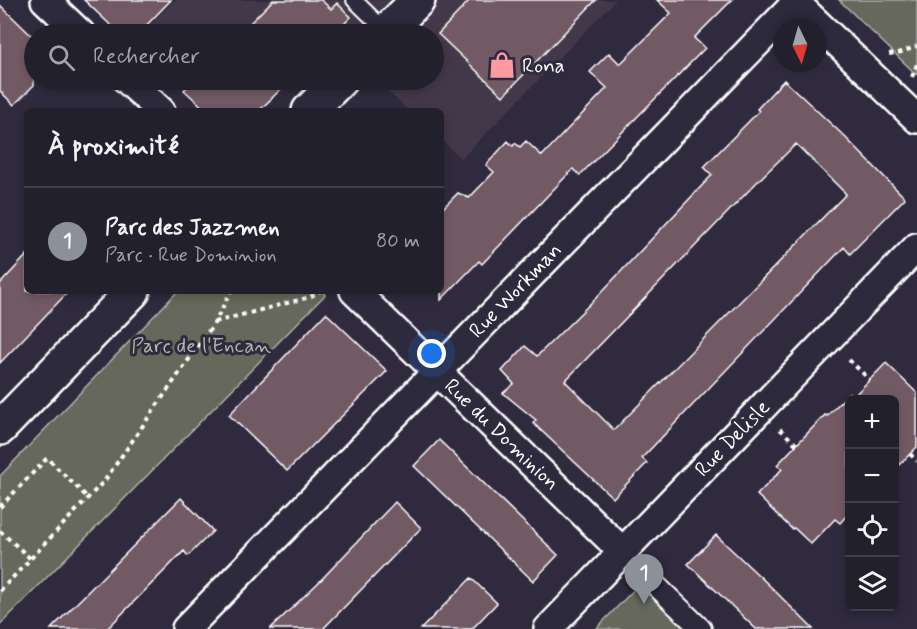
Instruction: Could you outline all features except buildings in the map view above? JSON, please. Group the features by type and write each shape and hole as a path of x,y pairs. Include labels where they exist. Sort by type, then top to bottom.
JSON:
{"main road":[{"path":"394,24 418,0"},
{"path":"312,108 330,90"},
{"path":"0,428 130,294"}],"street":[{"path":"45,0 70,24"},
{"path":"794,1 917,120"},
{"name":"Rue Workman","path":"186,629 794,1"},
{"path":"138,90 157,108"},
{"name":"Rue Delisle","path":"548,629 632,561 917,247"},
{"name":"Rue du Dominion","path":"357,294 632,561"},
{"path":"632,561 701,629"}],"lane":[{"path":"354,0 377,24"}],"path":[{"path":"889,54 917,46"},
{"path":"912,77 917,64"},
{"path":"0,591 89,498 119,461 215,322 229,294"},
{"path":"215,322 315,294"},
{"path":"849,360 870,380"},
{"path":"780,429 797,445"},
{"path":"910,454 917,461"},
{"path":"0,507 47,458 89,498"},
{"path":"0,531 31,559"}],"shaded area":[{"path":"175,0 616,0 461,159 444,143 444,108 406,108 386,90 444,90 444,24 151,24"}],"green space":[{"path":"839,0 917,0 917,75"},
{"name":"Parc de l'Encan","path":"175,294 325,295 0,625 0,476"},
{"path":"644,579 694,629 596,629"}],"place":[{"name":"Rona","path":"502,65"},
{"name":"Parc des Jazzmen","path":"644,604"}]}
